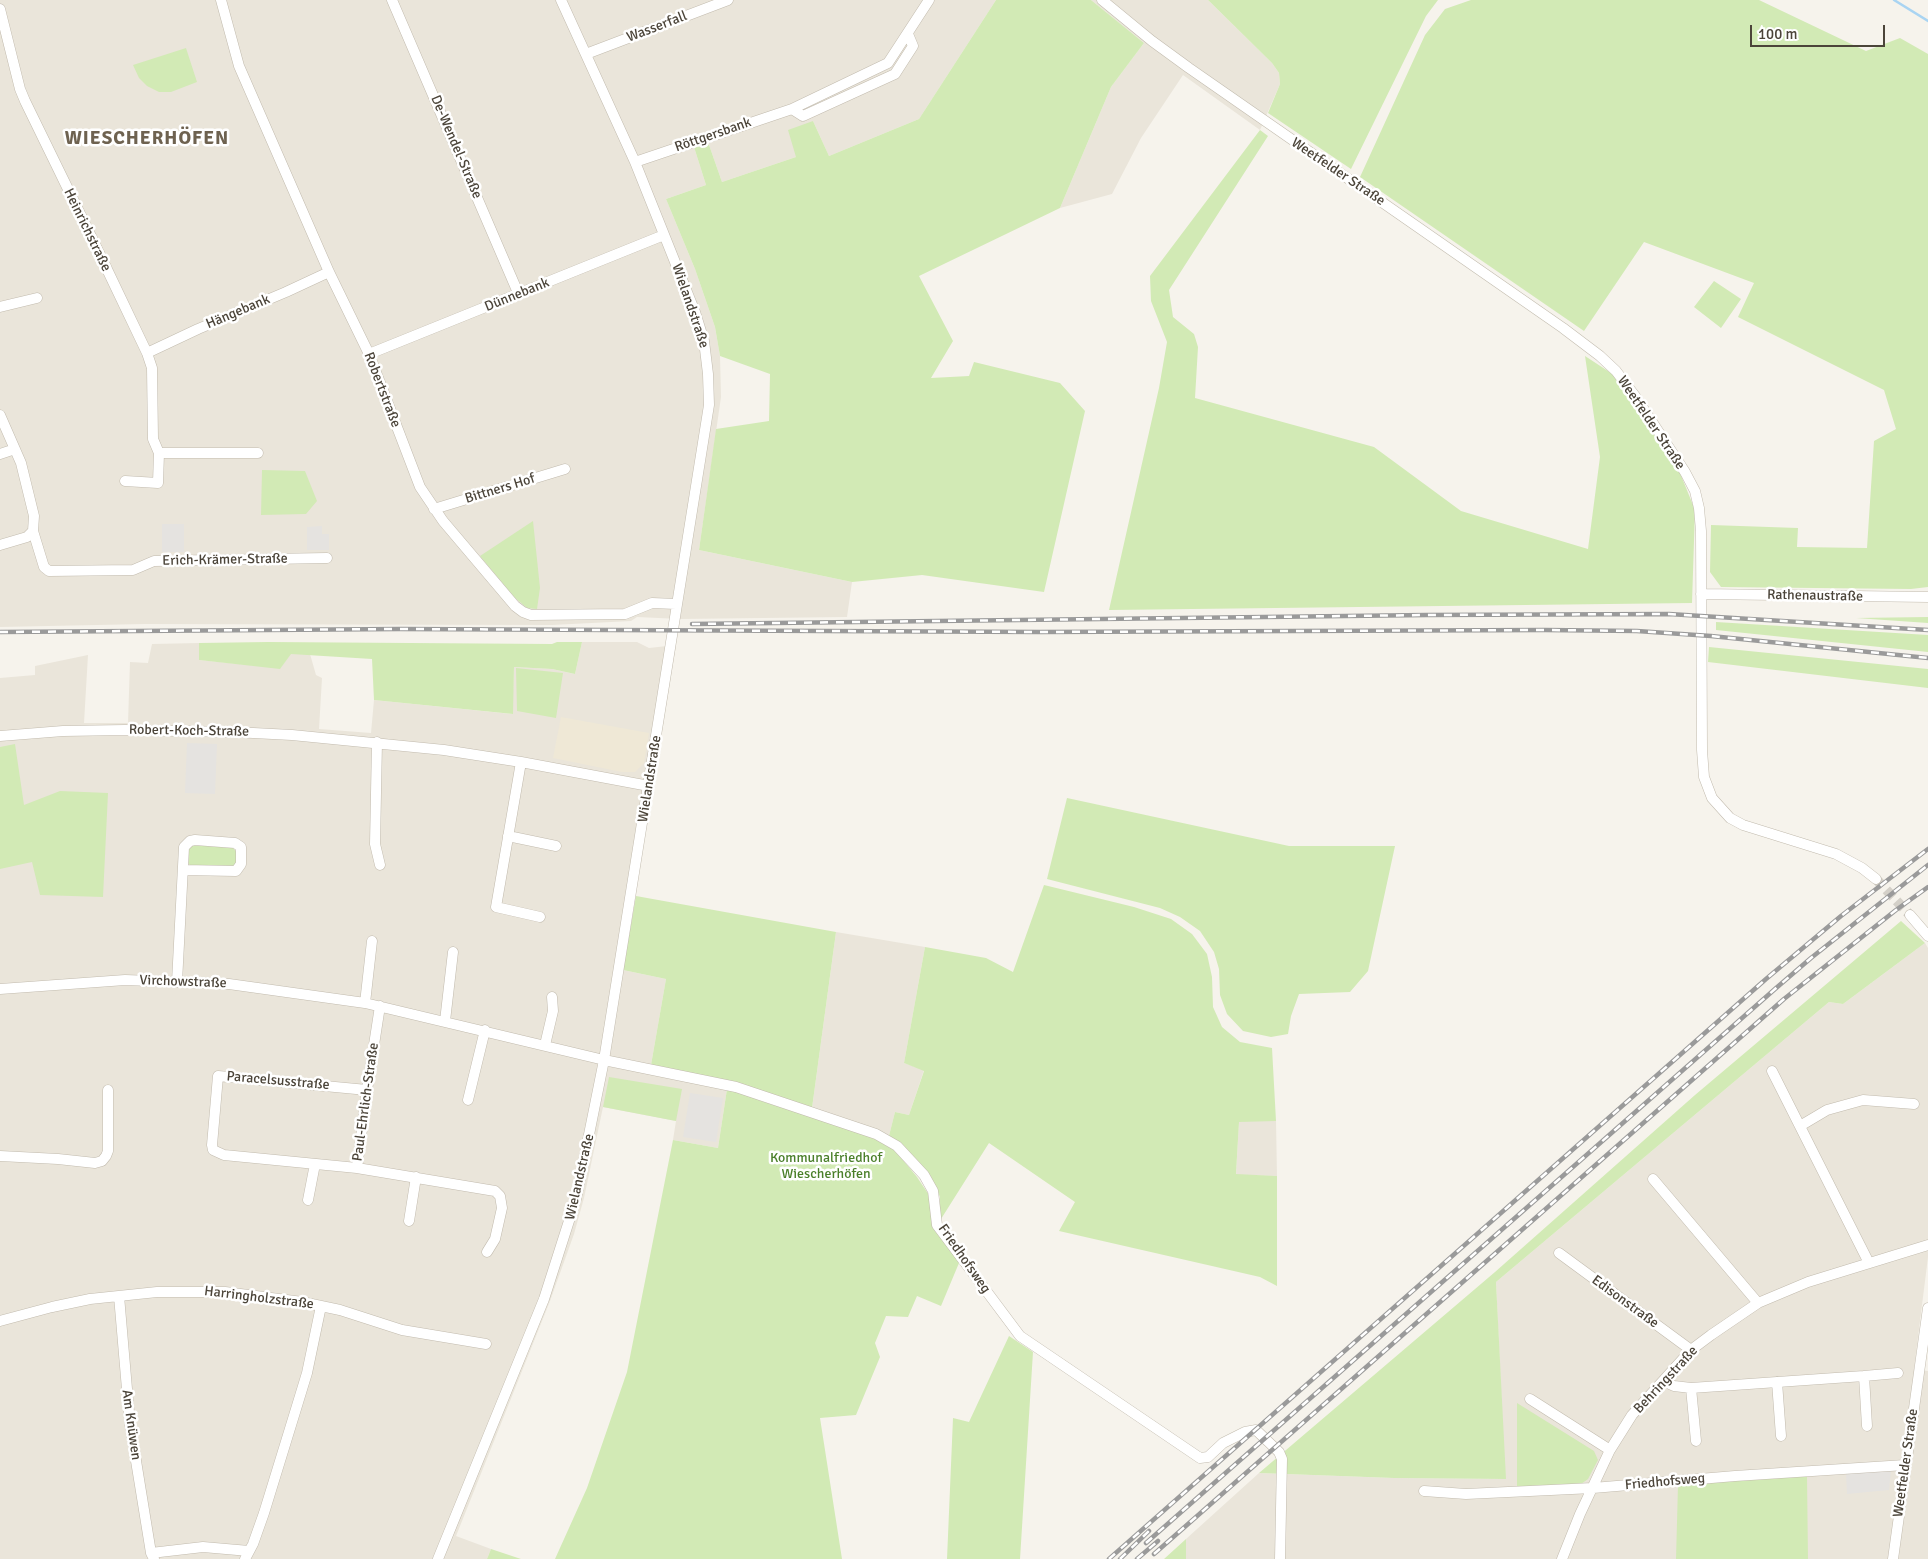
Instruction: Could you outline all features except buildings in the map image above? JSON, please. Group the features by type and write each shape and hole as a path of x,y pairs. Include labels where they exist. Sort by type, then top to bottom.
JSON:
{"street":[{"name":"Robertstraße","path":"221,0 239,66 329,272 369,354 417,478 434,509 509,599 523,612 531,615 625,614 652,603 676,604"},
{"name":"De-Wendel-Straße","path":"392,0 519,295"},
{"name":"Wielandstraße","path":"438,1559 544,1298 568,1228 582,1171 604,1060 649,786 676,604 706,428 709,389 704,340 635,162 561,0"},
{"name":"Wasserfall","path":"586,54 728,0"},
{"name":"Röttgersbank","path":"635,162 792,109 888,63 929,0"},
{"name":"Weetfelder Straße","path":"1102,0 1152,41 1196,73 1563,328 1600,356 1616,371 1635,396 1685,472 1695,492 1699,508 1701,531 1703,766 1704,777 1712,798 1730,818 1743,825 1836,854 1862,868 1876,879"},
{"name":"Heinrichstraße","path":"0,9 20,89 25,101 147,353 152,368 153,439 159,453 158,483 124,481"},
{"name":"Röttgersbank","path":"792,109 803,116 895,74 912,46 908,34"},
{"path":"860,77 865,88"},
{"path":"842,86 847,97"},
{"name":"Dünnebank","path":"369,354 664,235"},
{"name":"Hängebank","path":"147,353 329,272"},
{"path":"0,307 37,298"},
{"path":"0,415 21,463 34,516 33,531 27,537 0,545"},
{"path":"0,454 15,449"},
{"path":"159,453 258,453"},
{"name":"Bittners Hof","path":"434,509 565,469"},
{"name":"Erich-Krämer-Straße","path":"33,531 44,567 49,571 133,570 154,561 327,558"},
{"name":"Rathenaustraße","path":"1701,594 1928,597"},
{"name":"Robert-Koch-Straße","path":"0,736 63,731 180,730 292,735 444,750 649,786"},
{"path":"377,742 375,844 380,865"},
{"path":"521,762 496,907 540,917"},
{"path":"508,836 556,846"},
{"path":"177,982 184,847 190,841 235,843 240,847 240,864 236,871 183,870"},
{"path":"1910,915 1928,936"},
{"path":"365,1003 372,941"},
{"path":"445,1021 453,952"},
{"name":"Virchowstraße","path":"0,989 125,980 230,984 380,1006 604,1060"},
{"path":"545,1045 553,1011 552,997"},
{"name":"Paul-Ehrlich-Straße","path":"380,1006 357,1168 495,1192 500,1196 502,1208 495,1239 487,1252"},
{"path":"468,1100 485,1030"},
{"name":"Friedhofsweg","path":"604,1060 736,1086 876,1134 897,1146 924,1175 933,1191 937,1225 1020,1336 1200,1458 1208,1457 1223,1443 1245,1432 1256,1430 1279,1452 1282,1459 1280,1559"},
{"path":"1772,1071 1868,1262"},
{"name":"Paracelsusstraße","path":"357,1168 224,1155 213,1150 218,1076 367,1090"},
{"path":"0,1156 102,1162 108,1151 108,1090"},
{"path":"1800,1126 1827,1110 1862,1100 1914,1104"},
{"path":"308,1200 315,1164"},
{"path":"409,1221 416,1177"},
{"path":"1653,1179 1758,1304"},
{"name":"Behringstraße","path":"1562,1559 1580,1514 1610,1450 1632,1415 1691,1350 1718,1329 1758,1304 1808,1282 1928,1245"},
{"name":"Edisonstraße","path":"1559,1253 1691,1350"},
{"name":"Harringholzstraße","path":"0,1321 90,1299 157,1292 225,1292 293,1300 321,1306 402,1330 486,1344"},
{"name":"Am Knüwen","path":"119,1296 130,1424 152,1556 203,1547 247,1555 264,1513 296,1409 309,1364 321,1306"},
{"name":"Weetfelder Straße","path":"1893,1559 1905,1465 1923,1377 1928,1308"},
{"path":"1663,1381 1674,1386 1691,1388 1898,1373"},
{"path":"1864,1376 1867,1426"},
{"path":"1777,1382 1780,1436"},
{"path":"1691,1388 1696,1441"},
{"path":"1530,1399 1610,1450"},
{"name":"Friedhofsweg","path":"1424,1491 1466,1494 1592,1488 1905,1465"}],"shaded area":[{"path":"0,0 996,0 919,119 829,156 813,121 796,157 722,182 708,142 694,147 706,185 666,199 695,269 715,327 720,356 721,397 699,550 852,582 847,617 680,619 637,617 631,621 552,625 145,624 0,627"},
{"path":"1091,0 1208,0 1272,63 1279,73 1280,84 1260,130 1183,75 1141,138 1112,194 1060,208 1111,87 1144,43"},
{"path":"162,524 184,524 184,552 162,552"},
{"path":"322,526 322,534 329,534 329,550 307,550 307,527"},
{"path":"582,642 637,642 649,648 676,645 623,970 666,979 651,1065 726,1080 727,1089 718,1148 673,1140 676,1121 603,1107 584,1198 574,1234 550,1301 456,1536 491,1549 487,1559 0,1559 0,678 35,675 35,666 88,655 84,723 128,723 130,662 148,663 152,644 199,643 199,660 280,668 290,654 310,654 316,675 322,678 319,729 371,733 374,700 512,714 514,667 552,669 575,674"},
{"path":"561,717 649,733 644,763 635,772 622,772 553,758"},
{"path":"187,743 217,744 215,794 185,793"},
{"path":"836,932 925,947 904,1063 924,1070 909,1115 895,1112 889,1136 812,1108"},
{"path":"1925,943 1928,948 1928,1257 1914,1369 1928,1371 1928,1559 1186,1559 1186,1539 1259,1473 1394,1478 1505,1479 1496,1282 1829,1002 1843,1004"},
{"path":"690,1093 723,1098 716,1142 683,1137"},
{"path":"1239,1121 1276,1121 1277,1176 1236,1175"},
{"path":"1891,1470 1889,1490 1847,1494 1846,1474"}],"green space":[{"path":"996,0 1091,0 1144,43 1111,87 1060,208 919,276 953,341 931,378 969,376 974,362 1060,383 1085,411 1044,592 922,575 852,582 699,550 716,429 769,421 770,374 720,356 715,327 695,269 666,199 706,185 694,147 708,142 722,182 796,157 788,130 813,121 829,156 919,119"},
{"path":"1208,0 1438,0 1426,16 1351,169 1268,113 1280,84 1279,73 1272,63"},
{"path":"1471,0 1759,0 1866,51 1900,38 1928,54 1928,587 1911,589 1721,587 1710,572 1711,525 1798,528 1797,547 1867,548 1874,441 1896,429 1884,390 1738,317 1754,283 1644,242 1584,331 1360,177 1425,35 1445,9"},
{"path":"186,48 197,82 171,92 159,92 147,86 139,78 133,65"},
{"path":"1260,130 1268,136 1169,290 1173,317 1194,334 1198,347 1195,398 1374,447 1461,511 1588,549 1600,457 1585,356 1614,375 1680,473 1695,510 1692,603 1109,610 1159,388 1167,342 1151,301 1150,276"},
{"path":"1714,281 1741,299 1721,328 1694,307"},
{"path":"262,470 305,471 317,501 306,514 261,515"},
{"path":"533,521 540,588 537,609 527,608 514,597 480,556"},
{"path":"1928,617 1928,623 1856,618"},
{"path":"1716,622 1928,635 1928,652 1716,630"},
{"path":"557,642 582,642 575,674 552,669 514,667 513,714 374,700 372,659 291,654 280,669 199,660 199,643 552,644"},
{"path":"1709,647 1928,669 1928,688 1708,662"},
{"path":"516,668 563,673 556,718 517,711"},
{"path":"15,744 24,805 60,791 108,793 103,897 40,895 32,862 0,869 0,747"},
{"path":"1067,798 1289,846 1395,846 1368,971 1350,992 1299,994 1291,1016 1288,1034 1271,1037 1243,1031 1227,1014 1220,995 1219,969 1214,952 1200,931 1180,917 1160,908 1047,879"},
{"path":"193,845 233,848 238,854 235,866 194,867 190,865 187,862 188,851"},
{"path":"1044,885 1134,907 1171,919 1192,934 1207,954 1212,977 1213,1007 1222,1027 1240,1042 1272,1048 1276,1121 1239,1122 1236,1174 1277,1176 1277,1286 1260,1277 1059,1231 1075,1202 989,1143 941,1219 939,1211 940,1197 932,1180 889,1136 895,1112 909,1115 924,1071 904,1063 925,947 986,958 1013,972"},
{"path":"636,896 836,932 812,1108 738,1083 651,1065 666,979 623,970"},
{"path":"1901,921 1925,943 1843,1004 1829,1002 1496,1282 1506,1479 1394,1478 1259,1473 1495,1272 1695,1095"},
{"path":"609,1077 682,1089 676,1121 603,1107"},
{"name":"Kommunalfriedhof Wiescherhöfen","path":"727,1089 889,1143 917,1177 931,1198 932,1222 959,1263 941,1306 917,1296 908,1317 886,1316 875,1343 880,1357 856,1415 820,1418 842,1559 555,1559 587,1488 627,1372 673,1140 718,1148"},
{"path":"1009,1336 1033,1352 1020,1559 947,1559 953,1418 969,1422"},
{"path":"1517,1403 1594,1451 1598,1460 1588,1479 1581,1484 1517,1488"},
{"path":"1807,1476 1808,1559 1676,1559 1678,1485"},
{"path":"1186,1539 1186,1559 1164,1559"},
{"path":"491,1549 521,1559 487,1559"}],"waterway":[{"path":"1894,0 1928,21"}],"tunnel":[{"path":"1876,879 1910,915"}],"railway":[{"path":"692,624 1669,614 1928,630"},
{"path":"0,632 400,629 1040,632 1637,631 1711,636 1928,658"},
{"path":"1109,1559 1766,979 1841,916 1928,849"},
{"path":"1146,1543 1775,989 1928,865"},
{"path":"1154,1554 1784,999 1928,887"},
{"path":"1120,1559 1149,1531"},
{"path":"1137,1559 1158,1541"}],"district":[{"name":"WIESCHERHÖFEN","path":"147,139"}]}
